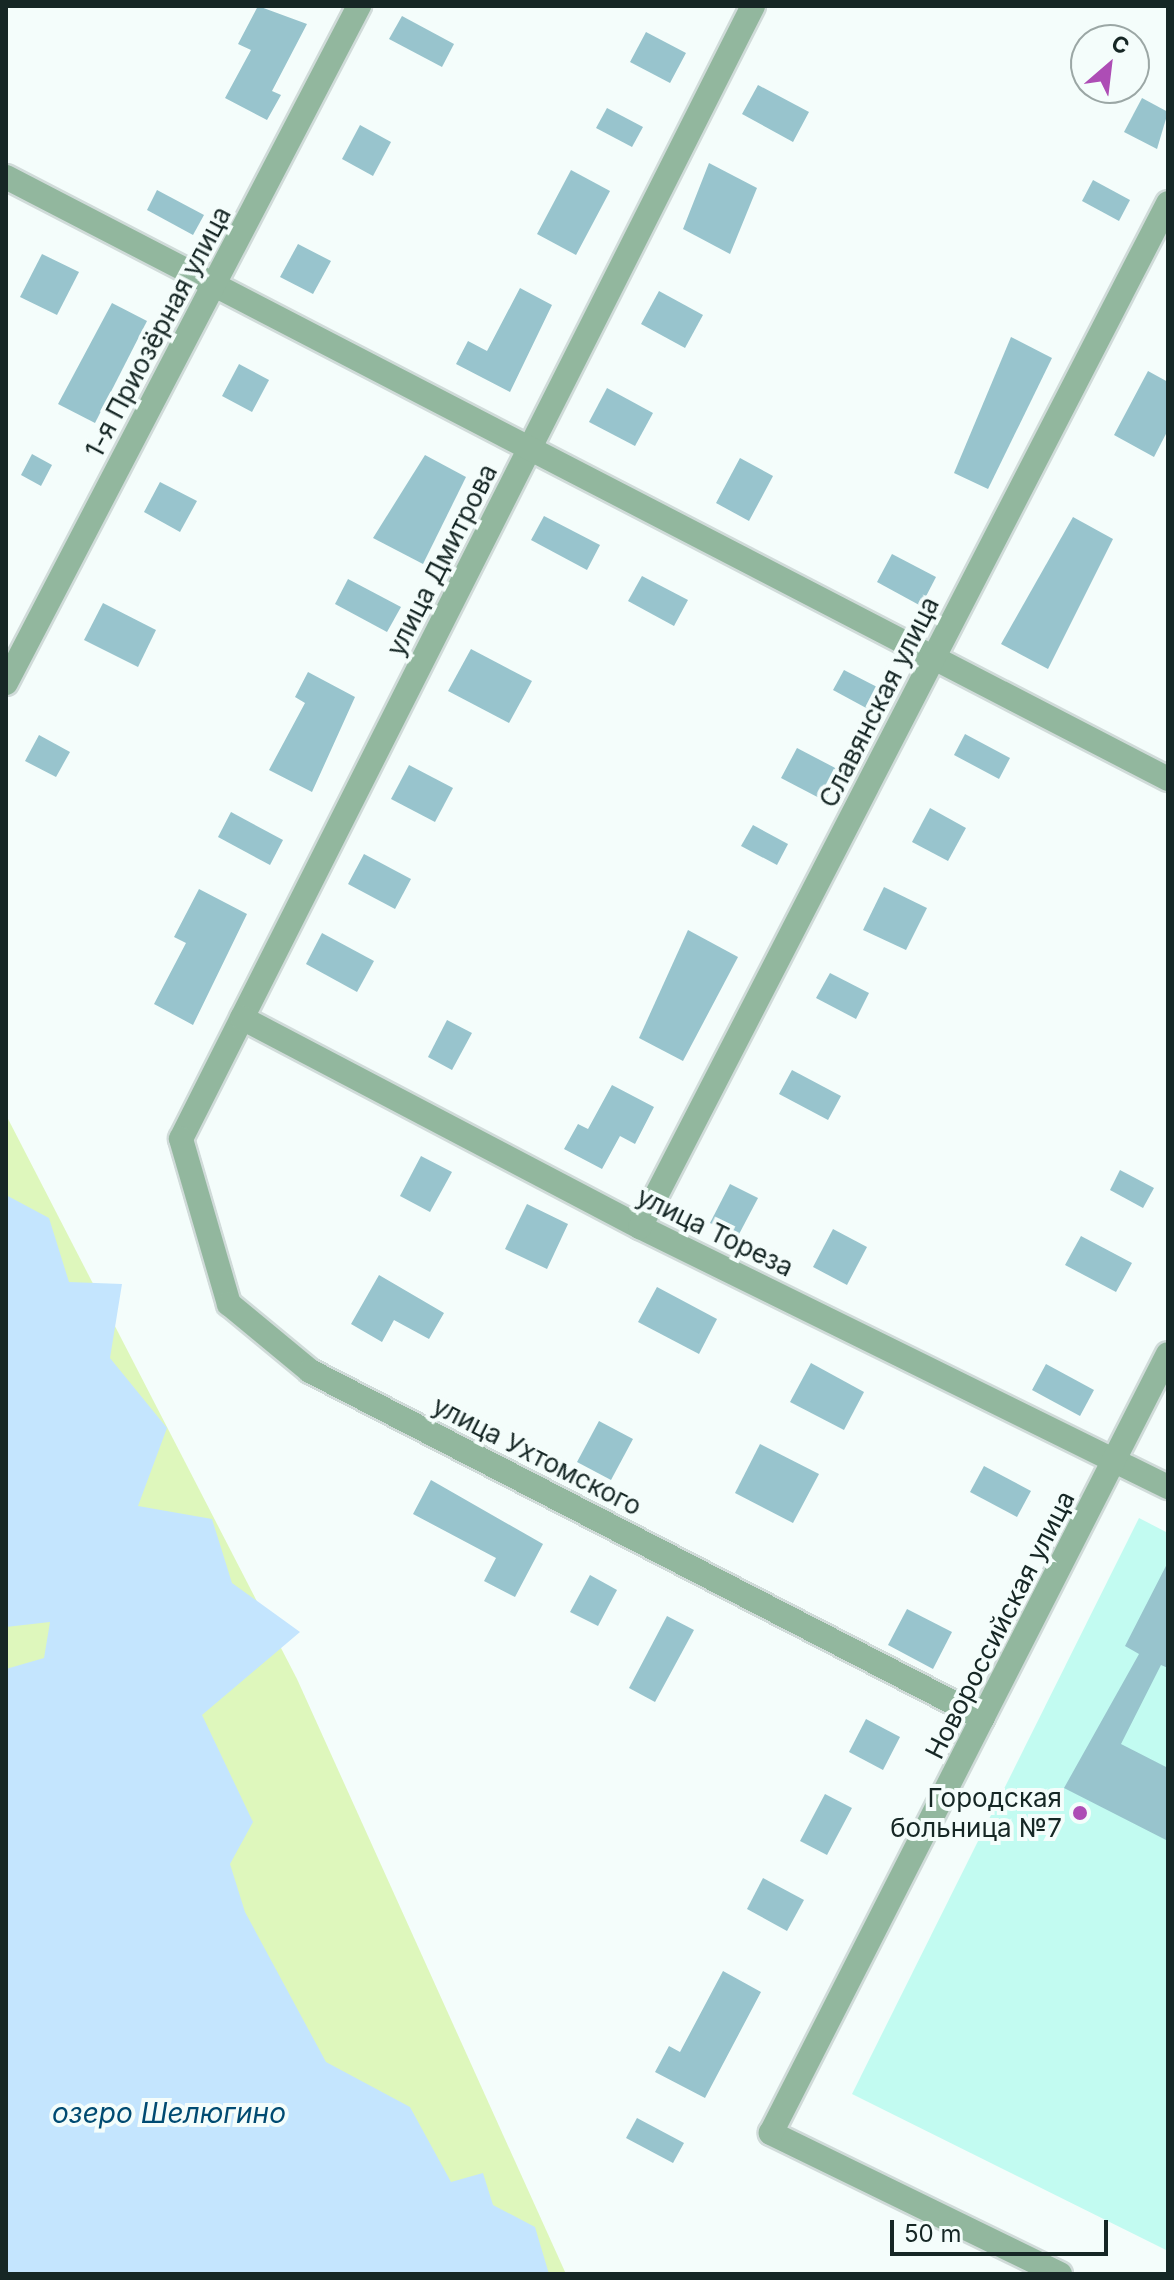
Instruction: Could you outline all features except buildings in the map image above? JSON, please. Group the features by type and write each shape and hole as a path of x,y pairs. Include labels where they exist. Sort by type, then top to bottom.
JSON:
{"street":[{"name":"1-я Приозёрная улица","path":"6,683 359,6"},
{"name":"улица Дмитрова","path":"181,1139 753,6"},
{"path":"6,177 1168,779"},
{"name":"Славянская улица","path":"640,1227 1168,203"},
{"name":"улица Тореза","path":"242,1018 640,1227 1168,1487"},
{"name":"улица Ухтомского","path":"181,1139 229,1304 310,1371 983,1718"},
{"name":"Новороссийская улица","path":"1060,2274 771,2133 1168,1354"}],"shaded area":[{"name":"озеро Шелюгино","path":"6,1115 297,1679 566,2274 6,2274"},
{"name":"Городская больница №7","path":"1139,1518 1168,1533 1168,2251 852,2094"}],"water":[{"name":"озеро Шелюгино","path":"6,1195 49,1218 69,1282 122,1284 110,1358 167,1428 138,1506 212,1519 232,1583 300,1632 202,1715 253,1822 230,1864 245,1912 326,2062 410,2107 451,2182 483,2173 493,2205 535,2227 549,2274 6,2274 6,1669 44,1658 50,1622 6,1627"}],"place":[{"name":"Городская больница №7","path":"1080,1813"}]}
